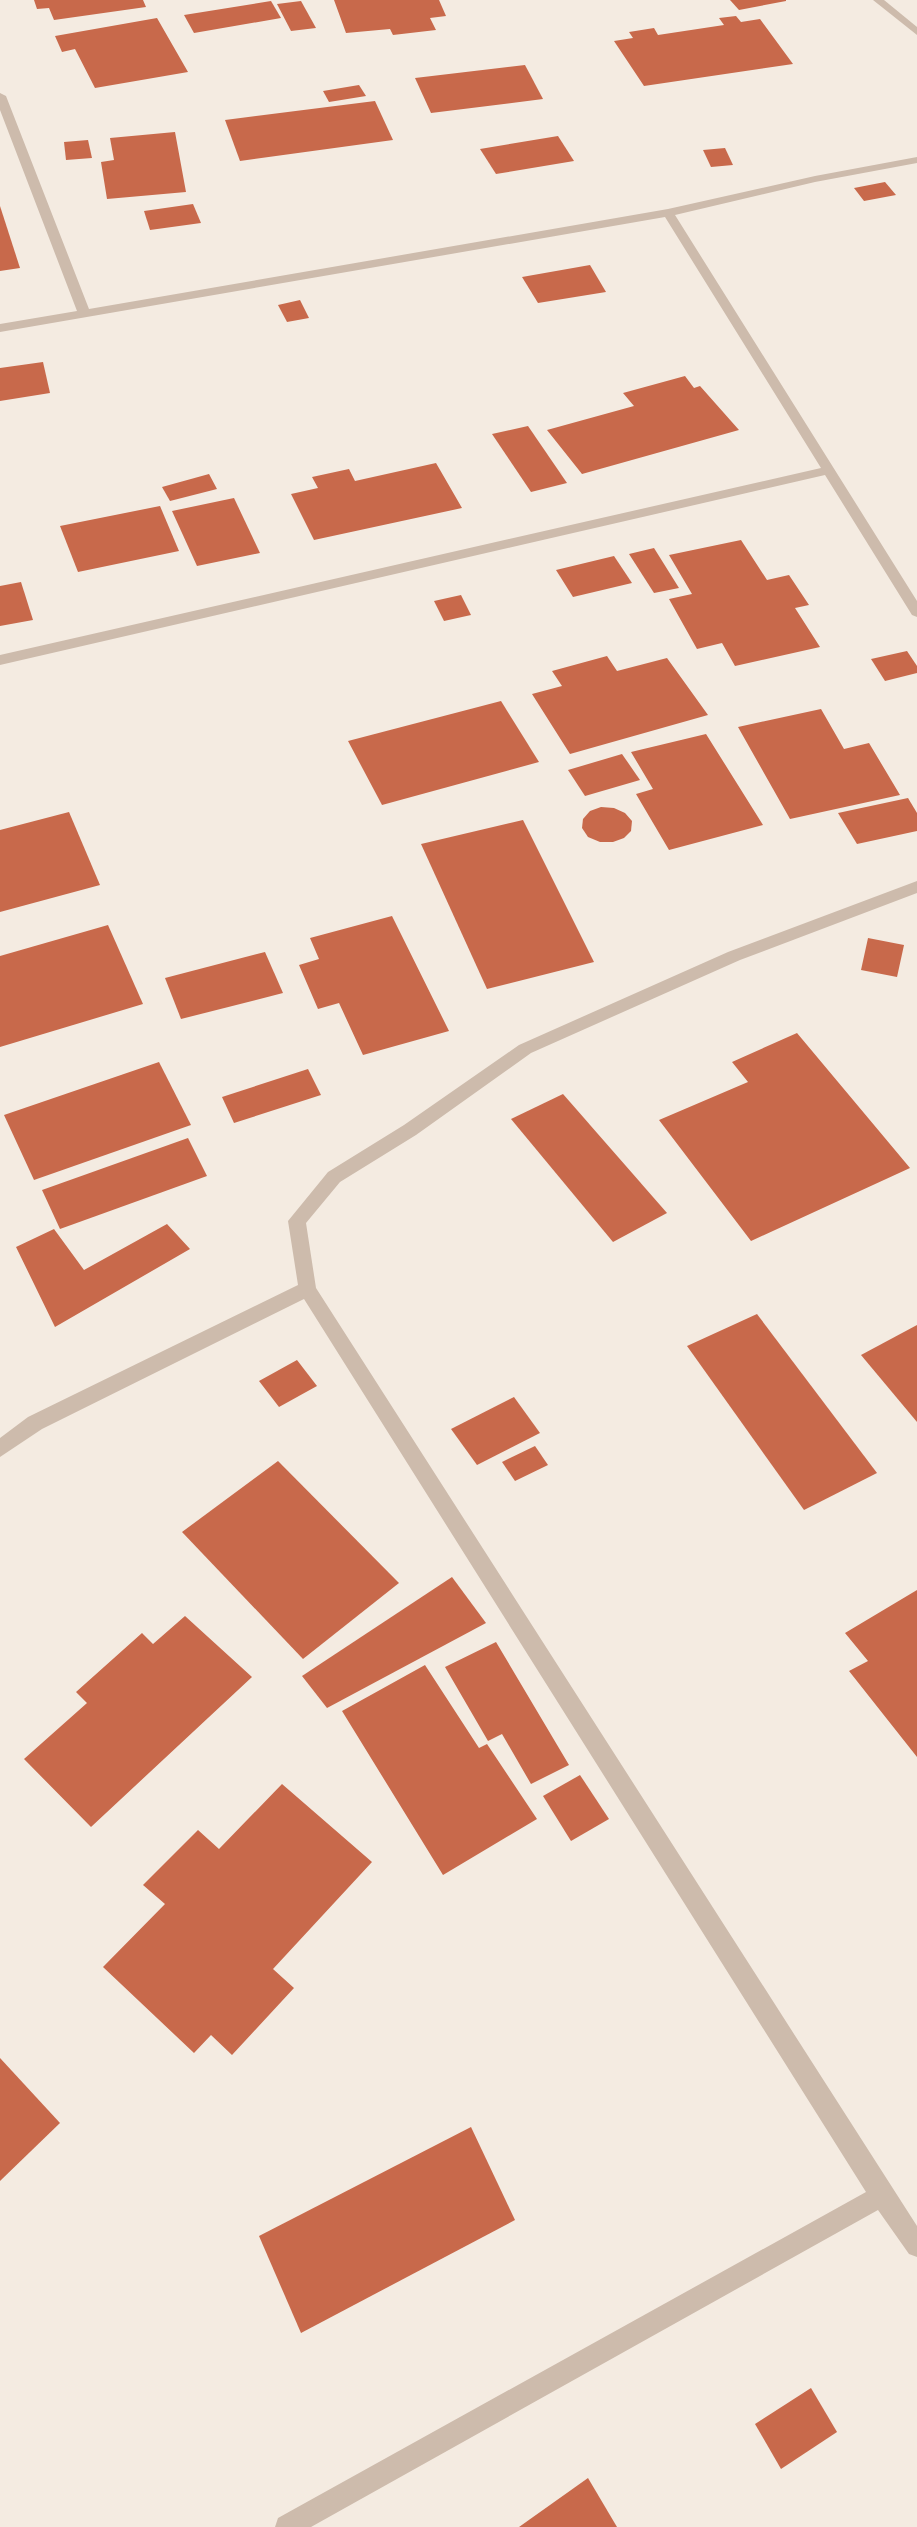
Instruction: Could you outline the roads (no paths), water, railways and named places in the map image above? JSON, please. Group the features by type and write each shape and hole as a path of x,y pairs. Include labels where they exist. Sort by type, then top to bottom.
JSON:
{"street":[{"path":"878,0 917,32"},
{"path":"0,96 84,312"},
{"path":"0,328 668,213 815,179 917,160"},
{"path":"668,213 917,612"},
{"path":"0,660 827,471"},
{"path":"917,887 734,956 525,1049 410,1130 334,1177 297,1221 307,1289 882,2196 917,2246"},
{"path":"0,1448 35,1423 307,1289"},
{"path":"287,2527 882,2196"}]}
